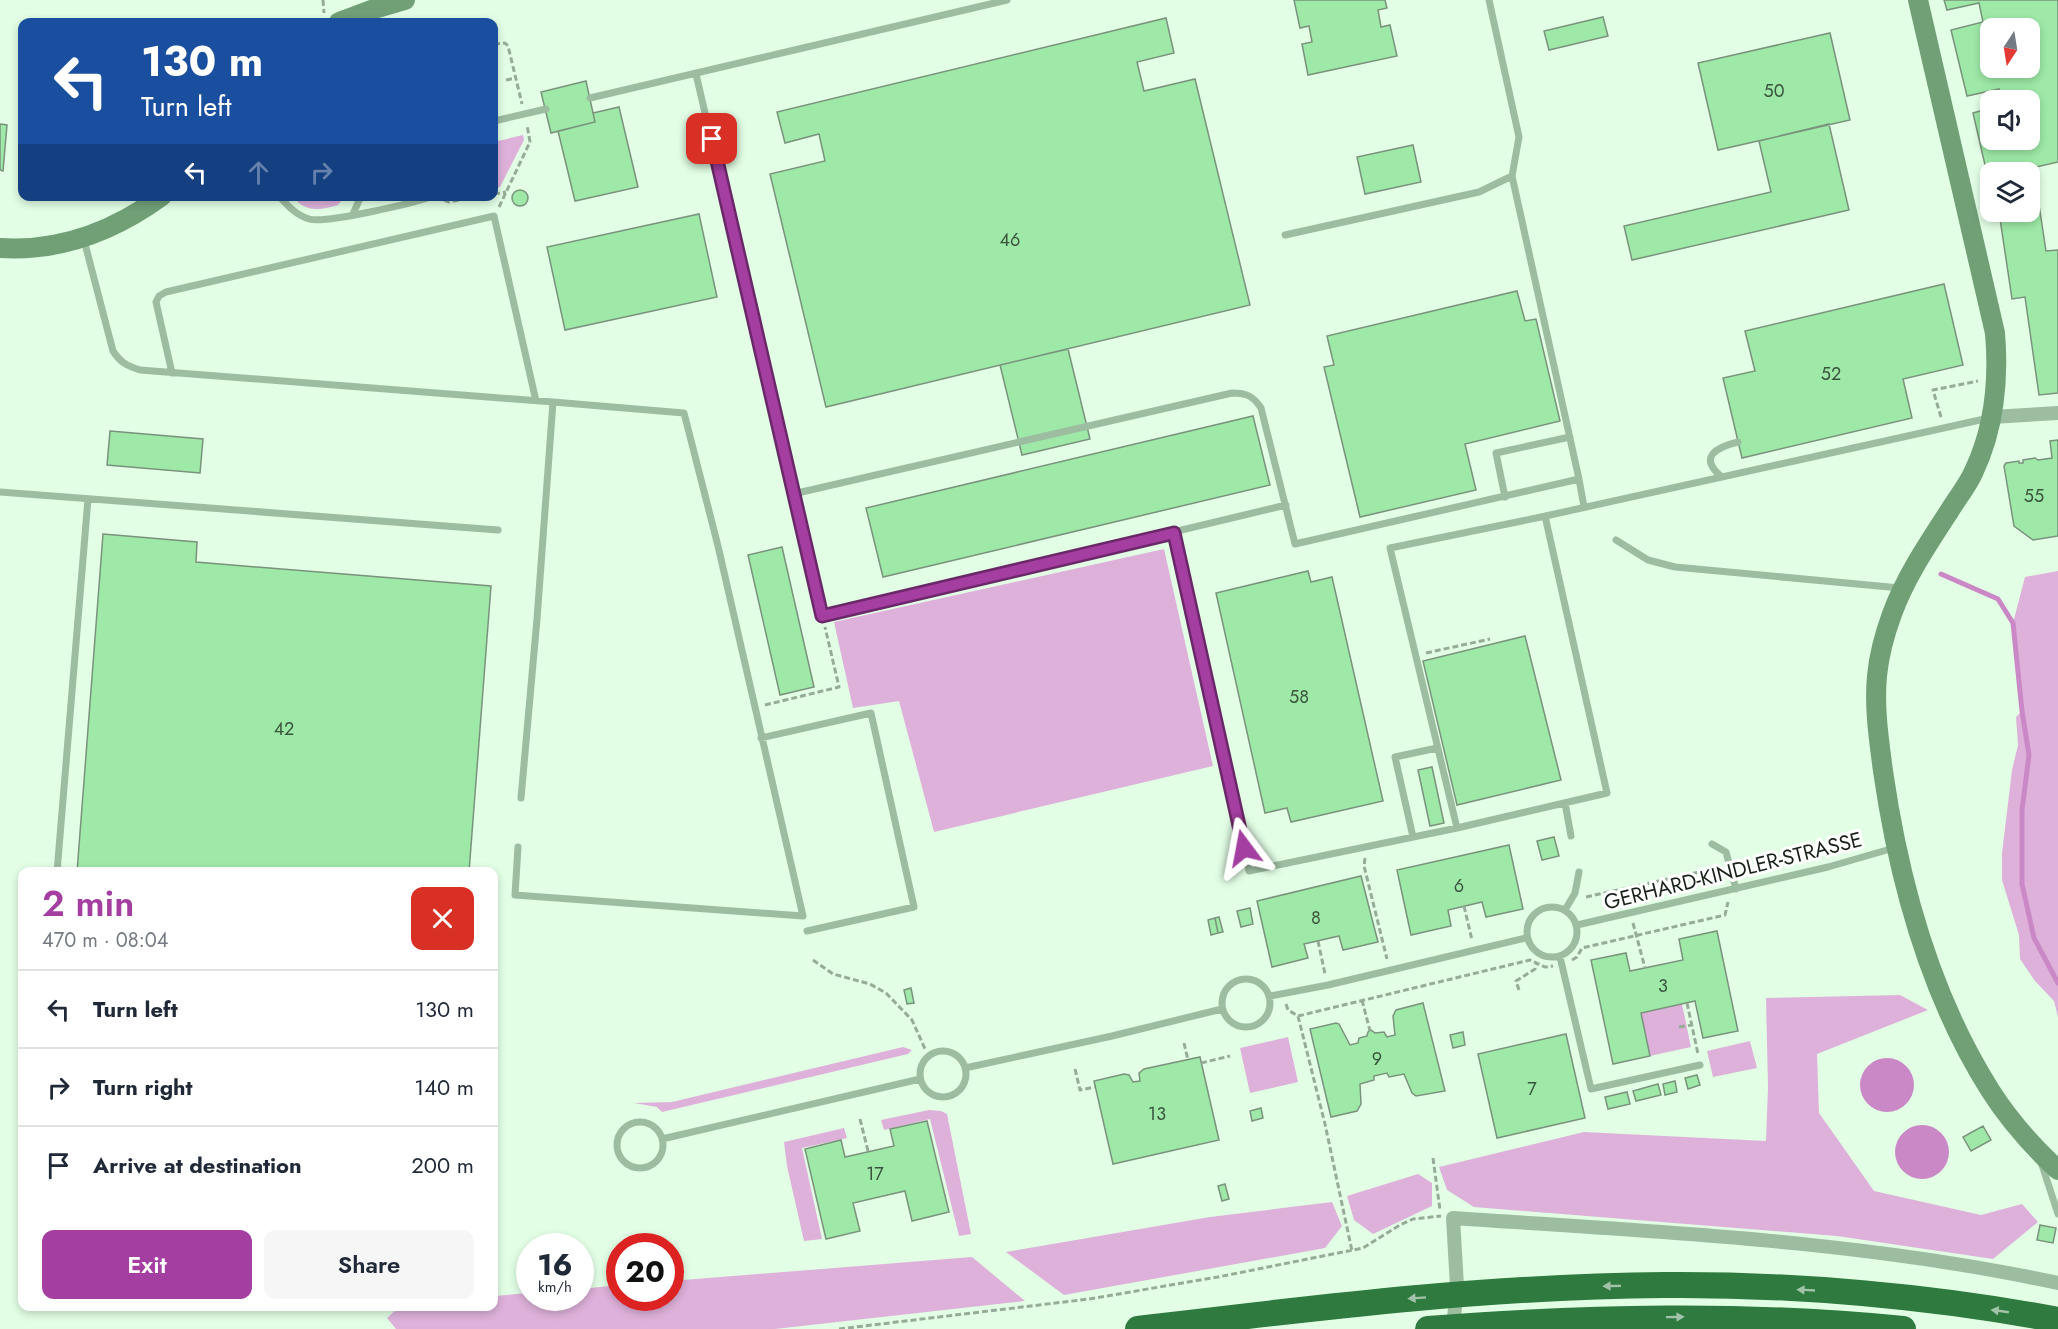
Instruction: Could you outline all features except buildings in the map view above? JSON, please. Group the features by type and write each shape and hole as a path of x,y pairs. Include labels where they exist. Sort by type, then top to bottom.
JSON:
{"highway":[{"path":"1138,1329 1399,1300 1667,1285 1807,1290 1876,1296 1942,1302 2058,1320"},
{"path":"1428,1329 1553,1321 1687,1317 1904,1329"}],"street":[{"path":"348,18 405,0"},
{"path":"1918,0 1995,333 1997,361 1992,417 1974,472 1912,568 1902,588 1882,646 1877,675 1878,735 1888,806 1920,936 1951,1017 1990,1090 2011,1120 2058,1170"},
{"path":"0,248 46,247 83,238 129,218 154,201"},
{"path":"1992,417 2058,413"},
{"path":"1453,1329 1456,1294 1455,1258 1447,1217 1814,1244 1965,1264 2058,1283"}],"lane":[{"path":"590,98 1007,0"},
{"path":"1489,0 1519,137 1512,176 1584,507"},
{"path":"696,74 822,616 1286,505"},
{"path":"498,119 546,108"},
{"path":"1285,235 1479,192 1512,176"},
{"path":"284,201 302,217 324,221 415,201"},
{"path":"353,214 359,201"},
{"path":"172,373 156,302 162,294 494,216 536,401"},
{"path":"83,238 113,351 127,366 140,370 684,413 718,546 804,916 515,895 518,847"},
{"path":"793,494 1232,393 1244,393 1254,398 1262,408 1295,544 1579,479"},
{"path":"521,798 553,402"},
{"path":"1457,828 1390,548 1992,417"},
{"path":"1505,496 1496,453 1570,437"},
{"path":"1722,477 1714,470 1711,460 1713,452 1720,446 1738,442"},
{"path":"0,492 498,530"},
{"path":"57,867 88,499"},
{"path":"1174,533 1249,871 1457,828 1607,793 1545,516"},
{"path":"1616,540 1648,560 1675,567 1902,588"},
{"path":"762,738 871,713 914,907 807,931"},
{"path":"1413,837 1395,757 1437,748"},
{"path":"1565,803 1571,836"},
{"path":"1712,844 1726,852 1733,871 1736,889"},
{"name":"GERHARD-KINDLER-STRASSE","path":"1577,925 1828,867 1897,847"},
{"path":"1565,910 1575,893 1579,872"},
{"path":"1549,908 1565,910 1577,925 1578,934 1575,944 1569,952 1560,957 1545,957 1533,949 1526,938 1528,924 1534,915 1549,908"},
{"path":"1270,996 1328,985 1526,938"},
{"path":"1560,957 1591,1089 1700,1065"},
{"path":"1254,980 1262,984 1270,996 1270,1010 1265,1018 1249,1027 1231,1022 1222,1009 1223,996 1235,981 1254,980"},
{"path":"965,1068 1222,1009"},
{"path":"937,1051 947,1051 957,1056 965,1068 963,1084 948,1096 929,1092 920,1079 924,1060 937,1051"},
{"path":"662,1139 920,1079"},
{"path":"636,1123 647,1124 656,1129 662,1139 662,1150 658,1160 649,1166 638,1168 628,1165 620,1157 617,1146 619,1136 626,1127 636,1123"},
{"path":"2038,1151 2058,1214"}],"path":[{"path":"494,216 530,142 508,46 505,42 498,43"},
{"path":"506,80 516,78"},
{"path":"498,193 506,192"},
{"path":"1943,428 1933,390 1996,377"},
{"path":"755,707 839,687 822,616"},
{"path":"1415,656 1490,639"},
{"path":"1364,866 1389,970"},
{"path":"1570,901 1713,869 1724,880 1726,891"},
{"path":"1298,1016 1530,960 1545,967 1562,966 1577,957 1582,948 1725,915 1729,903"},
{"path":"1464,906 1475,949"},
{"path":"1630,913 1645,968"},
{"path":"1318,941 1328,985"},
{"path":"813,960 833,974 870,984 886,993 912,1020 925,1049"},
{"path":"1519,990 1516,981 1535,969 1538,964"},
{"path":"1281,995 1288,1010 1298,1016 1325,1124 1352,1251"},
{"path":"1362,1000 1370,1030"},
{"path":"1687,1003 1700,1065"},
{"path":"1679,1027 1692,1024"},
{"path":"1184,1042 1188,1060"},
{"path":"1201,1063 1230,1056"},
{"path":"1075,1069 1080,1090 1095,1087"},
{"path":"860,1119 868,1151"},
{"path":"840,1329 1089,1299 1352,1251 1372,1243 1400,1224 1413,1219 1447,1217 1433,1158"}],"shaded area":[{"path":"523,135 524,140 498,188 498,141"},
{"path":"341,201 338,205 320,209 308,208 298,202"},
{"path":"1164,549 1213,766 934,832 899,701 853,708 834,622"},
{"path":"2058,571 2058,1017 2054,1001 2035,981 2020,959 2019,935 2002,880 2002,853 2012,770 2018,745 2016,717 2022,711 2013,623 2025,577"},
{"path":"1900,995 1928,1010 1817,1054 1819,1113 1874,1191 1981,1215 2022,1204 2038,1222 1993,1259 1837,1236 1474,1207 1447,1190 1439,1167 1584,1132 1766,1141 1768,1087 1766,998"},
{"path":"1682,1004 1691,1047 1650,1056 1641,1013"},
{"path":"1288,1037 1298,1082 1250,1093 1240,1048"},
{"path":"1750,1041 1757,1068 1713,1077 1707,1051"},
{"path":"903,1047 912,1050 908,1054 662,1112 657,1107 634,1103 672,1102"},
{"path":"1887,1058 1897,1060 1906,1066 1912,1075 1914,1085 1912,1095 1906,1104 1897,1110 1887,1112 1877,1110 1868,1104 1862,1095 1860,1085 1862,1075 1868,1066 1877,1060"},
{"path":"929,1110 947,1114 971,1234 959,1236 930,1119 884,1130 881,1120"},
{"path":"1922,1125 1932,1127 1941,1133 1947,1142 1949,1152 1947,1162 1941,1171 1932,1177 1922,1179 1912,1177 1903,1171 1897,1162 1895,1152 1897,1142 1903,1133 1912,1127"},
{"path":"844,1128 847,1138 802,1148 822,1239 804,1241 787,1166 784,1142"},
{"path":"1418,1174 1432,1183 1432,1206 1373,1234 1354,1220 1347,1196"},
{"path":"1332,1202 1342,1226 1325,1248 1064,1295 1006,1252 1210,1217"},
{"path":"972,1257 1025,1301 775,1329 396,1329 387,1318 395,1311 498,1311 498,1296 516,1294 516,1311 594,1311 594,1288 606,1286 606,1311 684,1311 684,1280"}],"waterway":[{"path":"1941,574 1998,599 2013,623 2029,755 2022,810 2022,884 2034,938 2058,983"}],"route":[{"path":"712,139 822,616 1174,533 1244,848"}]}
